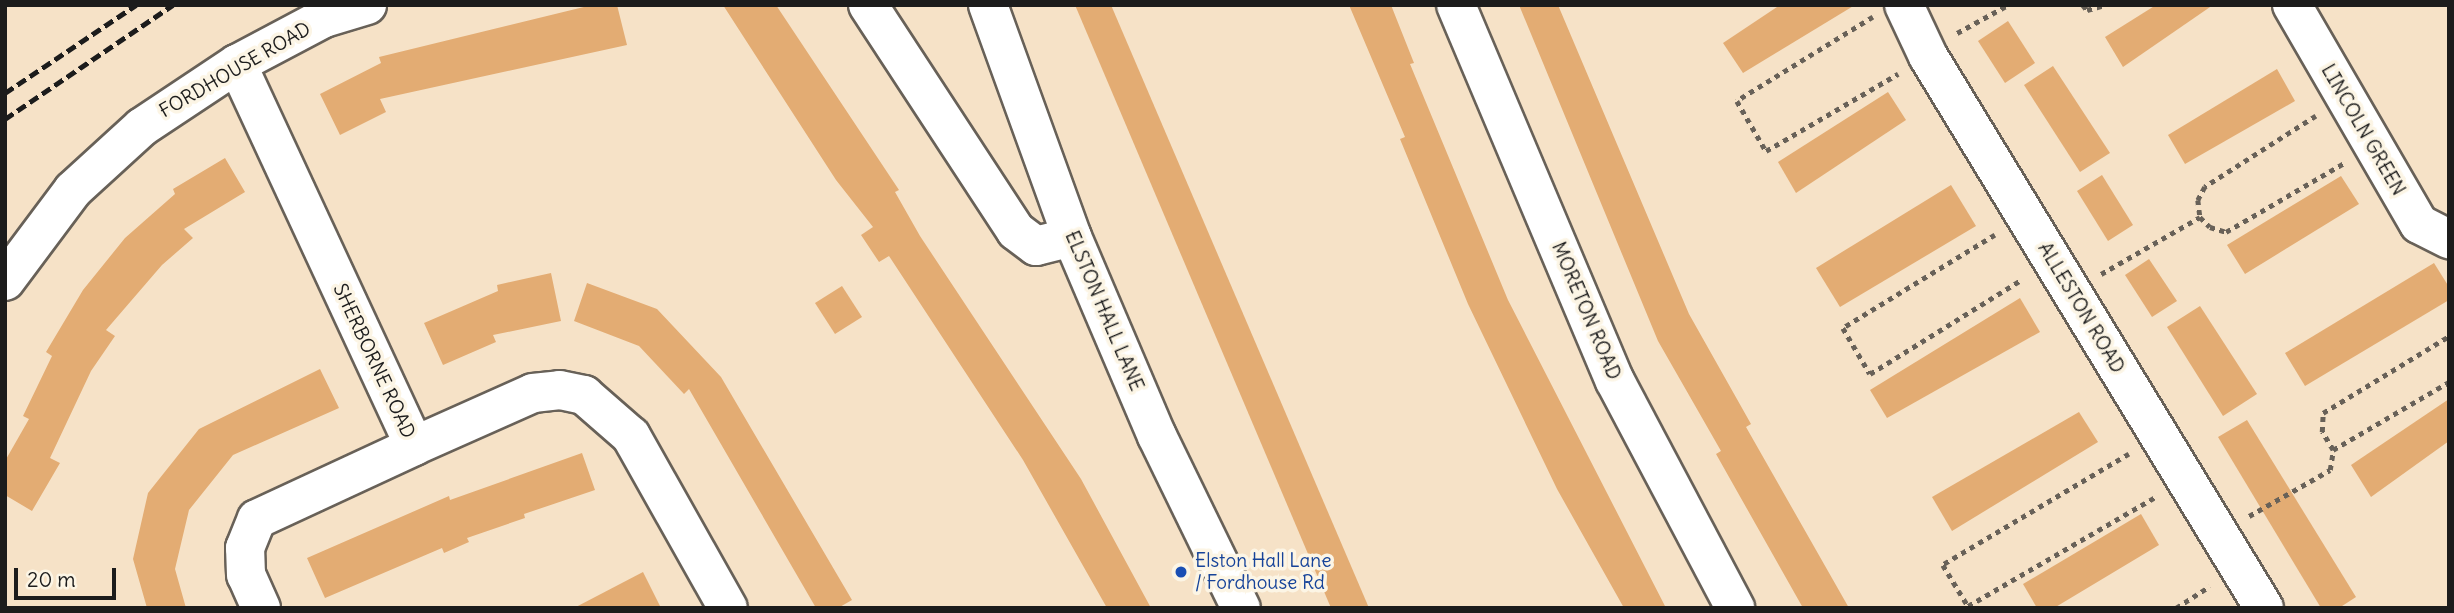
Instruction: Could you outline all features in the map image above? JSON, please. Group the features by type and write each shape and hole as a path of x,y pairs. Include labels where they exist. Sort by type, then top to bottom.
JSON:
{"street":[{"name":"FORDHOUSE ROAD","path":"5,281 73,190 112,150 180,99 237,65 324,18 367,5"},
{"path":"868,5 1016,232 1036,246 1072,237"},
{"name":"ELSTON HALL LANE","path":"988,5 1072,237 1157,436 1241,608"},
{"name":"MORETON ROAD","path":"1456,5 1615,381 1735,608"},
{"name":"LINCOLN GREEN","path":"2292,5 2343,99 2419,224 2449,239"},
{"name":"ALLESTON ROAD","path":"1893,9 1928,56 2264,608"},
{"name":"SHERBORNE ROAD","path":"237,65 414,446 533,393 560,390 584,395 631,436 728,608"},
{"path":"261,608 246,575 245,548 257,519 414,446"}],"path":[{"path":"1893,9 1737,101 1766,151 1928,56 1968,24 2008,5"},
{"path":"2083,5 2087,10 2105,5"},
{"path":"2343,99 2205,187 2198,200 2200,217 2210,227 2226,232 2372,147"},
{"path":"2026,216 1843,328 1870,374 2061,276 2200,217"},
{"path":"2219,533 2330,470 2333,450 2322,432 2323,413 2449,336"},
{"path":"2333,450 2449,382"},
{"path":"2160,436 1943,565 1968,606 2187,479"}],"building":[{"path":"592,5 617,5 627,45 380,99 386,112 340,135 320,94 381,63 379,57"},
{"path":"723,5 776,5 899,190 895,192 920,236 1081,479 1151,608 1107,608 1023,460 889,256 879,262 861,235 873,227 836,180"},
{"path":"1075,5 1111,5 1369,608 1331,608"},
{"path":"1349,5 1391,5 1414,63 1410,64 1508,300 1666,608 1624,608 1557,489 1468,304 1400,139 1405,137"},
{"path":"1519,5 1558,5 1689,314 1751,424 1746,427 1849,608 1803,608 1716,454 1721,451 1658,341"},
{"path":"1780,5 1855,5 1743,73 1723,43"},
{"path":"2156,5 2213,5 2123,67 2105,37"},
{"path":"2008,21 2035,63 2005,83 1978,41"},
{"path":"2053,66 2110,153 2080,172 2024,85"},
{"path":"2277,69 2295,101 2185,164 2168,135"},
{"path":"1888,92 1906,120 1796,193 1778,162"},
{"path":"225,158 245,192 184,229 193,238 162,265 106,330 115,336 91,371 50,458 60,463 32,511 5,495 5,461 29,419 23,416 52,356 46,352 83,290 125,238 175,194 173,189"},
{"path":"2102,175 2133,225 2108,241 2077,191"},
{"path":"2341,176 2359,204 2245,274 2227,245"},
{"path":"1951,185 1976,226 1840,307 1816,268"},
{"path":"2149,259 2177,301 2152,317 2125,275"},
{"path":"2434,263 2449,287 2449,300 2305,386 2285,353"},
{"path":"551,273 561,321 493,335 496,342 443,365 424,323 498,291 497,285"},
{"path":"587,283 657,309 721,377 852,600 838,608 816,608 689,389 684,394 639,346 574,321"},
{"path":"842,286 862,317 835,334 815,303"},
{"path":"2020,298 2040,332 1887,418 1870,390"},
{"path":"2200,306 2257,394 2223,416 2167,327"},
{"path":"320,369 339,408 233,455 189,510 175,569 186,608 147,608 133,559 148,493 199,429"},
{"path":"2449,399 2449,441 2371,497 2351,465"},
{"path":"2079,412 2098,442 1952,531 1932,497"},
{"path":"2247,420 2356,597 2339,608 2321,608 2218,437"},
{"path":"582,453 595,490 524,514 525,518 467,538 469,542 444,553 442,548 325,598 307,558 449,496 450,500"},
{"path":"2141,514 2159,545 2054,608 2037,608 2023,584"},
{"path":"643,572 661,608 574,608"}],"railway":[{"path":"5,93 136,5"},
{"path":"5,119 173,5"}],"place":[{"name":"Elston Hall Lane / Fordhouse Rd","path":"1181,572"}]}
